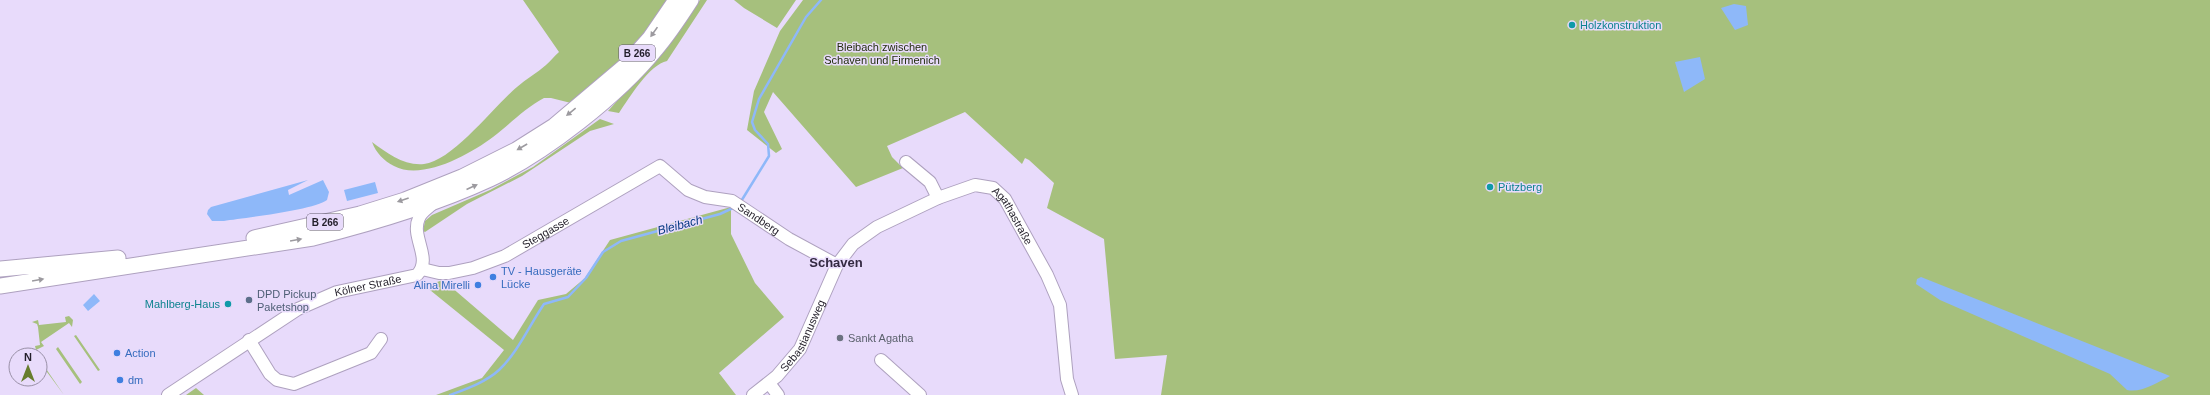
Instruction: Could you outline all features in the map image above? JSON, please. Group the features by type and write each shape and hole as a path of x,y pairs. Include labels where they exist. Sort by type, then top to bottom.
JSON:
{"main road":[{"name":"B 266","path":"0,269 127,257 244,240 360,214 405,200 462,177 516,150 554,126 625,66 650,38 676,0"},
{"name":"B 266","path":"0,286 313,238 359,226 435,201 492,178 529,157 582,119 606,99 656,50 691,0"}],"street":[{"path":"906,162 930,182 938,198"},
{"name":"Sandberg","path":"660,166 680,184 697,194 736,204 789,239 837,265"},
{"name":"Steggasse","path":"422,269 439,273 449,273 473,268 505,256 660,166"},
{"name":"Agathastraße","path":"837,265 853,244 876,227 938,198 975,184 992,188 1005,199 1047,275 1060,305 1067,379 1072,395"},
{"path":"422,269 423,262 415,229 419,216 435,201"},
{"name":"Sebastianusweg","path":"753,395 769,384 800,349 837,265"},
{"name":"Kölner Straße","path":"168,395 249,340 298,309 318,299 368,284 410,278 417,275 422,269"},
{"path":"249,340 270,374 277,380 294,384 371,353 381,339"},
{"path":"881,360 920,395"},
{"path":"769,384 778,395"}],"green space":[{"path":"523,0 668,0 654,23 620,63 571,103 551,98 544,98 530,107 483,144 459,158 445,164 418,170 405,170 387,162 378,153 372,142 396,158 410,163 424,164 435,161 448,153 473,131 508,95 524,81 543,68 559,52"},
{"path":"700,0 707,0 667,61 660,63 640,82 619,113 608,111 667,46"},
{"path":"734,0 796,0 777,28 744,8"},
{"name":"Bleibach zwischen Schaven und Firmenich","path":"803,0 2210,0 2210,395 1161,395 1167,355 1115,359 1104,239 1047,208 1054,183 1029,160 1025,158 1022,164 965,112 887,146 892,157 903,168 856,187 773,92 764,112 782,149 776,153 747,130 754,91 780,31"},
{"path":"600,119 614,124 590,131 522,176 467,204 425,232 423,231 425,221 432,215 490,190 533,167"},
{"path":"731,207 731,234 755,283 784,317 719,373 736,395 436,395 482,378 504,350 425,286 443,280 513,340 538,300 566,294 585,278 610,240"},
{"path":"69,316 73,320 72,327 69,323 41,342 44,346 35,347 40,345 38,327 37,324 32,322 38,320 39,325 66,322 65,317"},
{"path":"76,335 100,370 98,371 74,336"},
{"path":"58,347 82,382 80,384 56,349"},
{"path":"48,372 64,395 48,373"},
{"path":"196,388 204,395 186,395"}],"water":[{"path":"1734,4 1746,6 1748,25 1735,30 1721,8"},
{"path":"1700,57 1705,79 1684,92 1675,62"},
{"path":"308,180 288,190 289,195 323,180 329,192 327,200 320,204 294,210 224,221 212,221 207,214 211,207"},
{"path":"375,182 378,193 347,201 344,190"},
{"path":"1921,277 2170,376 2143,389 2132,391 2127,390 2110,374 1940,300 1916,284 1917,279"},
{"path":"94,294 100,301 88,311 83,305"}],"waterway":[{"name":"Bleibach","path":"740,203 769,156 768,144 755,130 752,122 759,99 806,17 821,0"},
{"name":"Bleibach","path":"450,395 482,382 499,370 518,347 544,304 568,297 586,278 603,252 621,241 720,214 735,207"}],"place":[{"name":"Holzkonstruktion","path":"1572,25"},
{"name":"Pützberg","path":"1490,187"},
{"name":"TV - Hausgeräte Lücke","path":"493,277"},
{"name":"Alina Mirelli","path":"478,285"},
{"name":"DPD Pickup Paketshop","path":"249,300"},
{"name":"Mahlberg-Haus","path":"228,304"},
{"name":"Sankt Agatha","path":"840,338"},
{"name":"Action","path":"117,353"},
{"name":"dm","path":"120,380"}],"district":[{"name":"Schaven","path":"836,262"}]}
